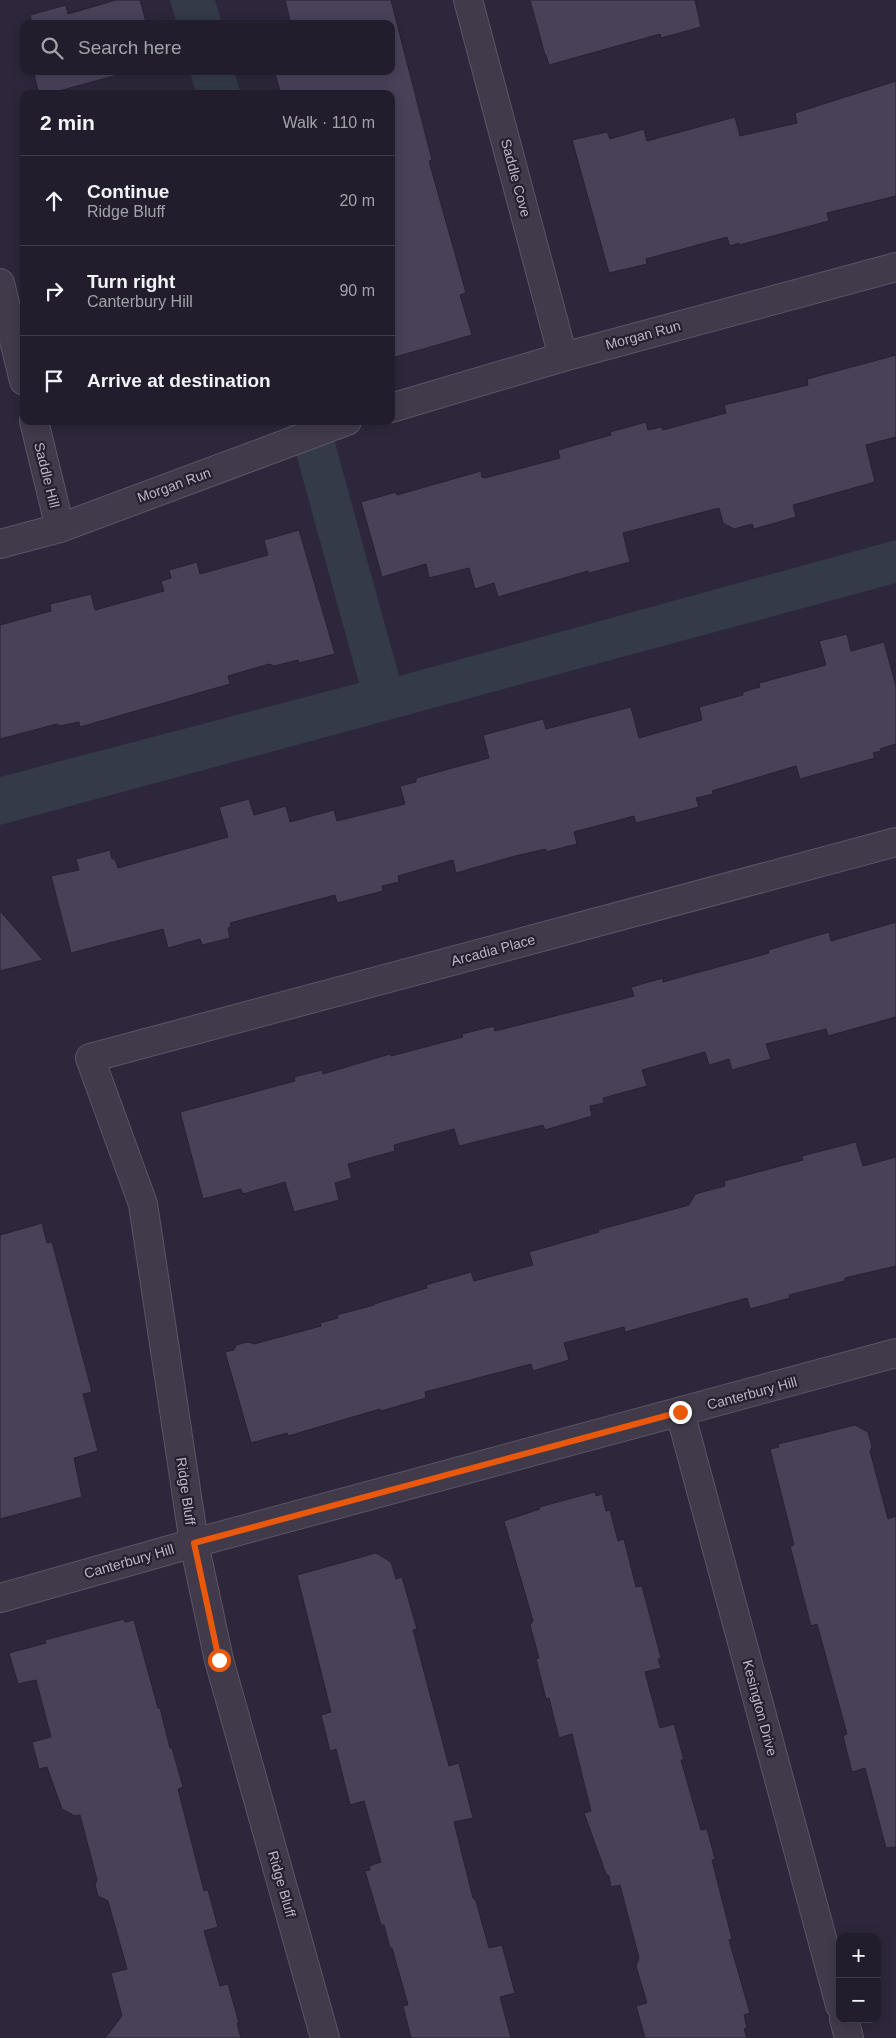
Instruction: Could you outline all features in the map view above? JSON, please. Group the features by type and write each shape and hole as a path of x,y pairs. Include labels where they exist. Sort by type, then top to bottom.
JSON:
{"street":[{"name":"Saddle Cove","path":"468,0 564,357"},
{"name":"Morgan Run","path":"395,407 564,357 896,267"},
{"path":"0,283 20,365"},
{"name":"Saddle Hill","path":"35,425 60,528"},
{"name":"Morgan Run","path":"0,544 60,528 336,425"},
{"name":"Arcadia Place","path":"90,1058 896,842"},
{"name":"Ridge Bluff","path":"90,1058 142,1204 194,1543 219,1660 325,2038"},
{"name":"Canterbury Hill","path":"0,1598 194,1543 896,1354"},
{"name":"Kesington Drive","path":"680,1412 836,1990"},
{"path":"845,2023 849,2038"}],"shaded area":[{"path":"170,0 215,0 221,20 176,20"},
{"path":"191,75 235,75 240,90 195,90"},
{"path":"288,425 330,425 399,676 896,540 896,583 0,825 0,777 359,683"}],"building":[{"path":"116,0 140,0 145,20 31,20 30,15 66,5 68,14"},
{"path":"285,0 391,0 432,160 429,161 466,293 460,295 472,335 395,357 395,90 280,90 275,75 395,75 395,20 290,20"},
{"path":"530,0 695,0 701,27 661,38 660,34 549,65"},
{"path":"34,75 117,75 63,90 38,90"},
{"path":"896,81 896,196 827,213 829,221 739,245 739,243 730,246 727,237 646,259 647,264 609,273 572,140 607,132 610,139 644,129 647,141 735,117 740,136 797,123 795,113"},
{"path":"896,355 896,437 866,445 875,482 793,505 796,517 754,529 752,524 734,529 723,523 719,508 623,533 630,562 589,573 588,571 498,597 494,583 475,589 469,568 429,578 426,564 382,577 361,502 396,492 397,495 481,471 482,477 485,478 560,458 558,450 611,435 610,432 646,422 648,430 661,427 663,430 726,413 724,405 808,385 807,379"},
{"path":"299,530 335,654 299,663 298,660 274,666 269,664 228,676 230,684 80,727 79,722 60,726 57,724 0,739 0,625 51,611 50,604 91,594 95,610 164,591 161,581 171,578 169,570 197,562 200,574 268,555 264,540"},
{"path":"847,634 851,651 884,642 896,686 896,744 873,753 875,758 800,779 796,766 712,791 713,794 696,798 699,807 636,823 634,816 574,832 577,844 546,852 546,849 515,856 456,873 453,860 398,876 399,882 382,886 383,891 337,903 335,895 230,923 231,927 228,928 230,938 202,945 200,939 168,948 163,929 71,953 51,876 79,870 76,859 110,850 112,859 115,859 118,868 228,837 219,807 249,799 254,815 286,806 290,822 334,810 337,821 405,804 400,786 416,782 416,778 489,758 483,735 543,719 546,729 631,707 639,738 702,720 699,707 743,695 743,692 760,687 759,683 826,665 819,641"},
{"path":"0,911 43,960 0,971"},
{"path":"896,922 896,1017 828,1036 826,1029 766,1044 771,1059 732,1070 729,1059 709,1065 705,1052 642,1070 647,1086 603,1098 604,1103 590,1106 592,1116 545,1130 543,1125 459,1146 454,1129 394,1145 395,1151 348,1164 352,1178 335,1183 339,1200 294,1212 285,1182 243,1194 241,1189 203,1199 180,1112 295,1081 294,1077 322,1070 323,1074 390,1054 391,1056 463,1037 462,1034 494,1026 495,1031 634,996 631,987 663,978 663,982 769,953 768,950 829,932 831,941"},
{"path":"856,1142 863,1166 896,1157 896,1266 845,1278 845,1281 789,1295 790,1298 750,1309 747,1298 625,1332 624,1327 564,1343 569,1360 533,1371 531,1364 425,1392 426,1398 381,1411 380,1409 288,1436 287,1433 251,1443 225,1352 234,1350 236,1345 248,1342 254,1344 321,1326 320,1323 338,1318 337,1315 427,1288 426,1285 471,1272 474,1281 533,1265 529,1252 599,1232 598,1230 689,1205 695,1194 725,1186 724,1181 803,1160 802,1156"},
{"path":"42,1223 47,1243 52,1242 92,1392 83,1394 98,1451 74,1458 82,1497 0,1519 0,1235"},
{"path":"855,1425 868,1432 872,1447 870,1451 888,1519 896,1516 896,1847 886,1848 865,1768 852,1772 843,1736 847,1734 817,1624 811,1626 790,1546 794,1545 770,1449 779,1447 778,1444"},
{"path":"595,1492 596,1496 602,1494 606,1511 610,1510 618,1541 624,1539 636,1587 642,1586 661,1658 658,1659 661,1668 645,1672 660,1728 674,1724 684,1760 681,1760 701,1830 707,1829 715,1859 712,1860 732,1939 729,1940 750,2013 744,2015 747,2028 744,2029 747,2038 645,2038 636,2006 647,2003 636,1966 639,1958 620,1885 611,1887 609,1876 606,1874 584,1813 591,1811 572,1734 559,1738 549,1698 546,1699 536,1659 539,1658 530,1625 533,1621 504,1521 540,1509 539,1507"},
{"path":"376,1553 391,1562 396,1579 402,1577 417,1629 413,1630 449,1766 459,1763 473,1818 454,1822 473,1898 476,1901 489,1948 502,1945 515,1993 500,1997 511,2038 411,2038 403,2006 408,2005 392,1948 390,1948 384,1925 381,1925 365,1871 370,1870 369,1866 381,1862 364,1801 350,1805 336,1749 330,1751 321,1715 331,1712 297,1575"},
{"path":"124,1619 125,1622 134,1620 158,1708 160,1708 170,1748 172,1748 183,1787 178,1789 204,1891 208,1890 218,1927 204,1931 220,1986 228,1984 239,2023 237,2023 241,2038 105,2038 122,2016 111,1973 127,1969 108,1901 98,1896 95,1885 97,1880 80,1815 75,1816 62,1809 47,1767 39,1769 32,1742 51,1737 36,1680 18,1684 9,1653 46,1643 45,1640"}],"route":[{"path":"219,1660 194,1543 680,1412"}]}
